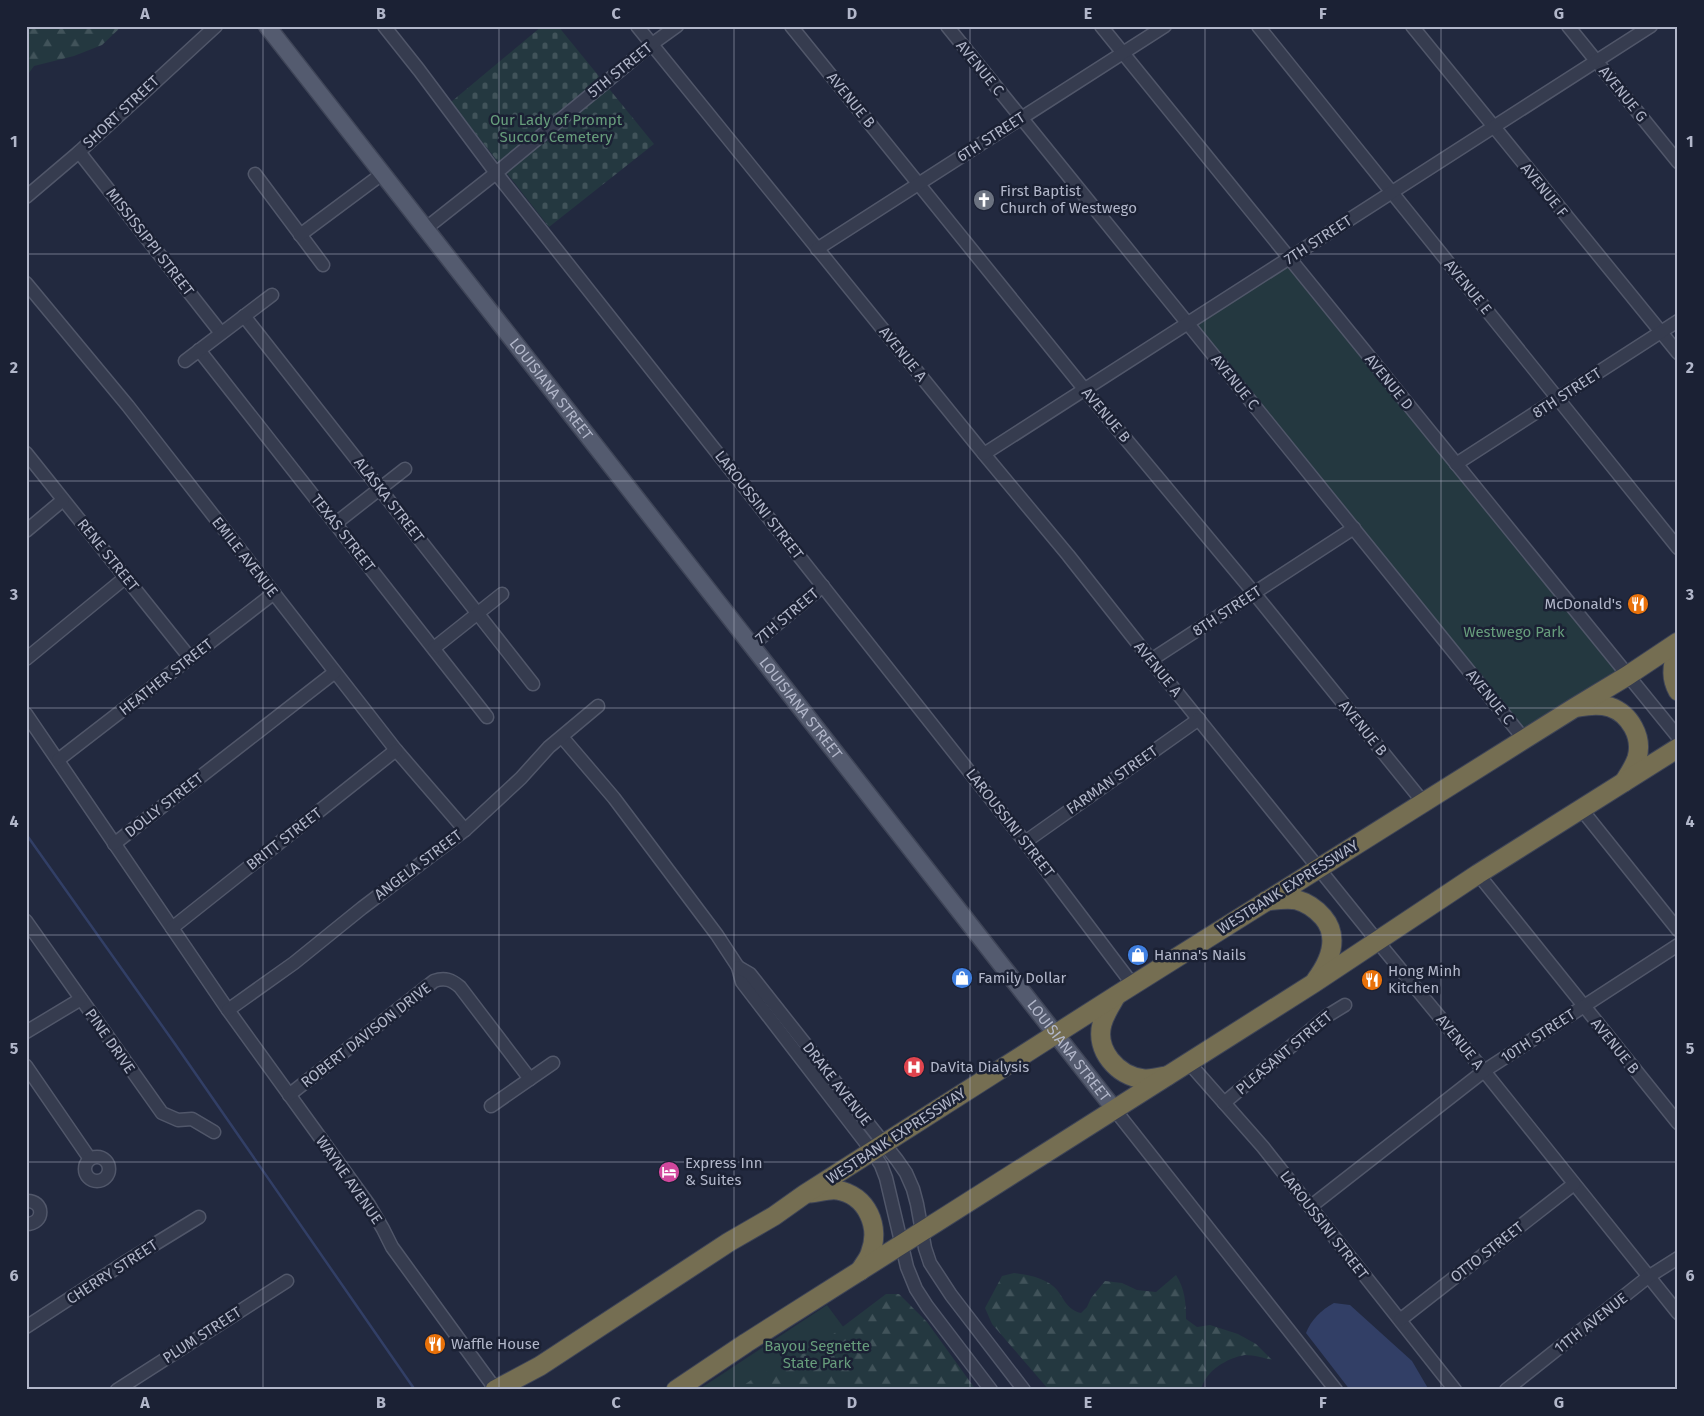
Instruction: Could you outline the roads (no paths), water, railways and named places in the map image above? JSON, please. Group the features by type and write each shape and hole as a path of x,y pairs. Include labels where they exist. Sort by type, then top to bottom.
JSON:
{"highway":[{"name":"WESTBANK EXPRESSWAY","path":"496,1390 540,1366 729,1242 774,1216 805,1194 1055,1034 1627,676 1678,642"},
{"path":"1678,650 1673,663 1673,677 1678,691"},
{"path":"1574,708 1593,705 1610,707 1626,717 1632,724 1638,744 1637,757 1632,770 1623,783"},
{"path":"676,1390 753,1339 1314,984 1478,874 1678,748"},
{"path":"1266,901 1298,900 1318,911 1326,920 1331,929 1333,941 1331,954 1326,967 1314,984"},
{"path":"1117,995 1105,1014 1102,1026 1102,1043 1108,1058 1122,1071 1133,1076 1144,1079 1169,1076"},
{"path":"805,1194 835,1190 847,1192 864,1205 874,1227 874,1241 870,1255 858,1274"}],"main road":[{"name":"LOUISIANA STREET","path":"267,26 1115,1110"}],"street":[{"name":"SHORT STREET","path":"26,197 79,152 216,26"},
{"name":"LAROUSSINI STREET","path":"384,26 496,173 1025,842 1133,985"},
{"name":"AVENUE A","path":"637,26 1068,555 1678,1313"},
{"name":"5TH STREET","path":"425,229 652,44 677,26"},
{"name":"AVENUE B","path":"791,26 1085,390 1254,593 1423,802"},
{"name":"AVENUE C","path":"947,26 1524,739"},
{"name":"AVENUE D","path":"1101,26 1678,737"},
{"name":"6TH STREET","path":"817,249 1165,26"},
{"name":"AVENUE E","path":"1258,26 1678,548"},
{"name":"AVENUE F","path":"1412,26 1493,128 1678,353"},
{"name":"AVENUE G","path":"1568,26 1678,162"},
{"name":"7TH STREET","path":"984,454 1651,26"},
{"name":"MISSISSIPPI STREET","path":"79,152 221,333"},
{"path":"254,174 323,265"},
{"path":"300,235 382,174"},
{"name":"EMILE AVENUE","path":"26,283 128,406 396,750 465,830"},
{"path":"185,361 272,295"},
{"name":"ALASKA STREET","path":"244,316 533,684"},
{"name":"8TH STREET","path":"1456,464 1678,321"},
{"name":"TEXAS STREET","path":"199,350 487,717"},
{"name":"RENE STREET","path":"26,452 190,658"},
{"path":"336,523 405,469"},
{"path":"26,531 64,500"},
{"name":"8TH STREET","path":"1151,660 1354,528"},
{"path":"26,659 126,577"},
{"name":"7TH STREET","path":"751,646 823,586"},
{"name":"HEATHER STREET","path":"58,760 274,593"},
{"path":"434,648 502,594"},
{"name":"DOLLY STREET","path":"201,971 114,844 335,672"},
{"name":"ANGELA STREET","path":"228,1010 294,963 362,908 465,830 521,778 549,747 598,706"},
{"path":"26,714 114,844"},
{"name":"FARMAN STREET","path":"1025,842 1199,719"},
{"name":"DRAKE AVENUE","path":"562,736 614,798 717,936 738,968 750,974 878,1147 906,1174 913,1189 930,1263 939,1278 1024,1390"},
{"name":"BRITT STREET","path":"172,928 396,750"},
{"path":"1582,810 1678,930"},
{"name":"AVENUE B","path":"1478,874 1678,1123"},
{"name":"PINE DRIVE","path":"28,927 162,1113 178,1120 192,1119 214,1132"},
{"name":"10TH STREET","path":"1310,1207 1484,1071 1678,945"},
{"name":"WAYNE AVENUE","path":"201,971 369,1206 392,1247 496,1390"},
{"name":"ROBERT DAVISON DRIVE","path":"289,1095 434,981 445,979 451,980 460,987 530,1079"},
{"path":"26,1032 81,1000"},
{"name":"PLEASANT STREET","path":"1224,1103 1327,1016 1345,1005"},
{"path":"492,1106 553,1063"},
{"name":"LAROUSSINI STREET","path":"1189,1063 1263,1147 1455,1390"},
{"path":"26,1066 90,1159"},
{"name":"LOUISIANA STREET","path":"1115,1110 1336,1390"},
{"name":"DRAKE AVENUE","path":"878,1147 907,1267 916,1289 991,1390"},
{"name":"OTTO STREET","path":"1400,1320 1574,1184"},
{"path":"26,1200 37,1203 41,1214 34,1223 26,1224"},
{"name":"CHERRY STREET","path":"26,1327 199,1217"},
{"name":"11TH AVENUE","path":"1506,1390 1648,1277 1678,1258"},
{"name":"PLUM STREET","path":"117,1390 287,1280"}],"water":[{"path":"1334,1303 1350,1305 1412,1361 1429,1390 1350,1390 1306,1333 1317,1316"}],"waterway":[{"path":"26,834 175,1044 415,1390"}],"place":[{"name":"First Baptist Church of Westwego","path":"984,200"},
{"name":"McDonald's","path":"1638,604"},
{"name":"Hanna's Nails","path":"1138,955"},
{"name":"Family Dollar","path":"962,978"},
{"name":"Hong Minh Kitchen","path":"1372,980"},
{"name":"DaVita Dialysis","path":"914,1067"},
{"name":"Express Inn & Suites","path":"669,1172"},
{"name":"Waffle House","path":"435,1344"}],"park label":[{"name":"Our Lady of Prompt Succor Cemetery","path":"556,128"},
{"name":"Westwego Park","path":"1514,632"},
{"name":"Bayou Segnette State Park","path":"817,1354"}]}
